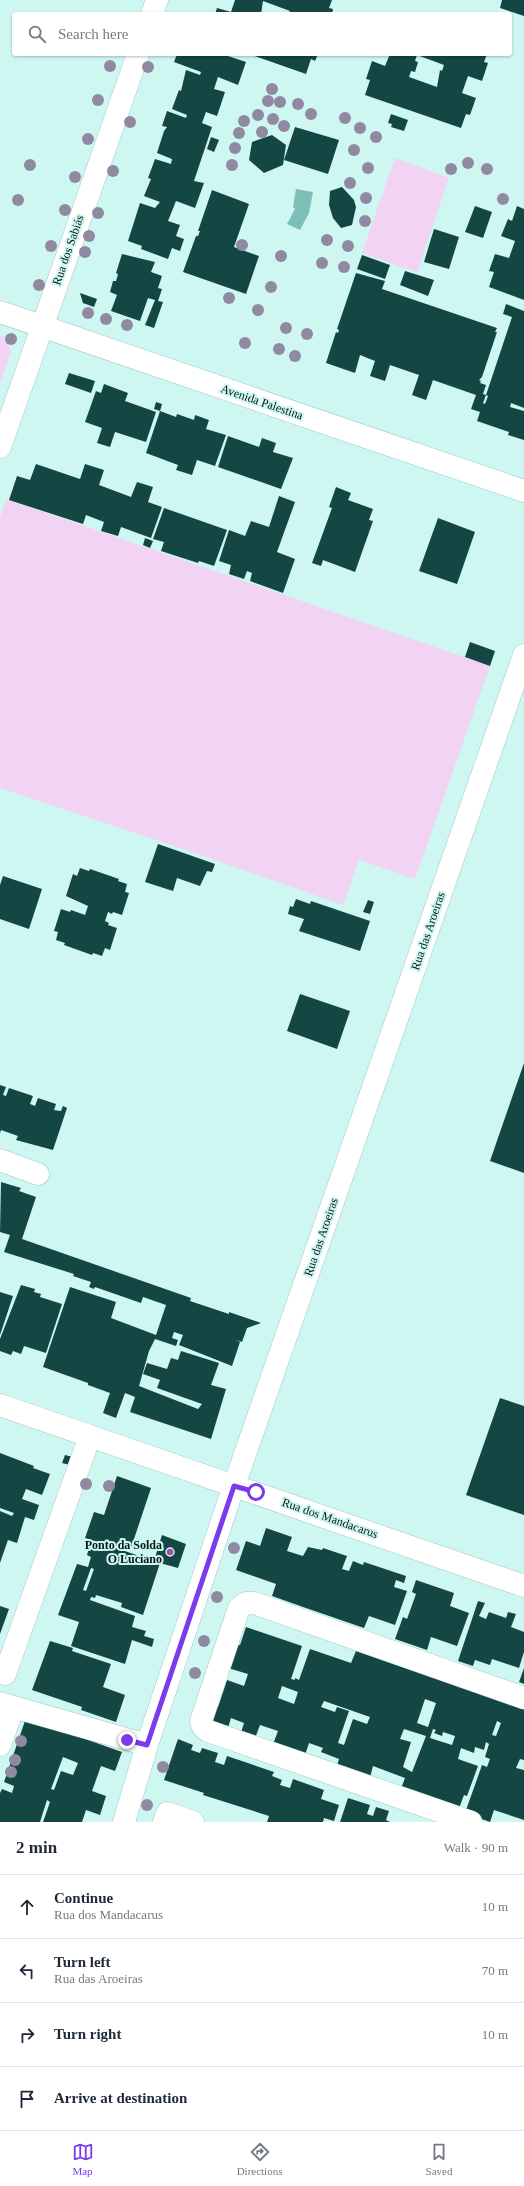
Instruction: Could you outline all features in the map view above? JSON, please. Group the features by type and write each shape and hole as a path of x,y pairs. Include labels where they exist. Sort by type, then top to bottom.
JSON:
{"street":[{"path":"153,12 157,0"},
{"name":"Rua dos Sabiás","path":"0,447 137,56"},
{"name":"Avenida Palestina","path":"0,312 524,491"},
{"name":"Rua das Aroeiras","path":"124,1822 147,1745 234,1486 524,655"},
{"path":"0,1160 38,1174"},
{"name":"Rua dos Mandacarus","path":"0,1405 524,1586"},
{"path":"5,1674 85,1450"},
{"path":"471,1822 208,1731 203,1727 201,1721 239,1608 246,1603 254,1603 524,1698"},
{"path":"0,1745 6,1706 147,1745"},
{"path":"164,1822 167,1813 193,1822"}],"shaded area":[{"path":"395,158 449,178 417,272 362,253"},
{"path":"0,336 4,337 11,351 0,384"},
{"path":"6,499 490,666 415,879 359,860 343,905 183,849 0,788 0,518"}],"water":[{"path":"296,189 313,192 309,213 300,230 287,224 295,209 293,207"}],"building":[{"path":"235,0 332,0 329,8 333,9 332,12 289,12 290,11 263,1 261,12 231,12"},
{"path":"502,0 524,0 524,16 500,8"},
{"path":"217,8 231,12 216,12"},
{"path":"176,56 228,56 246,62 238,85 218,77 214,89 225,92 217,116 206,112 202,123 212,127 194,181 204,183 195,208 176,201 168,221 180,225 176,236 184,239 180,251 172,248 168,259 141,249 142,246 128,241 140,203 155,208 160,202 144,196 151,179 148,178 155,159 171,164 172,159 157,153 164,131 167,127 162,126 167,111 186,118 187,115 172,109 179,90 181,91 186,70 200,75 201,72 174,62"},
{"path":"255,56 317,56 315,61 311,59 306,74"},
{"path":"389,56 417,56 415,61 418,62 415,72 411,71 409,77 437,87 440,70 442,71 444,65 420,56 486,56 484,62 488,63 482,81 468,76 462,93 476,98 470,115 466,114 461,128 365,95 370,80 366,79 372,61 385,66"},
{"path":"391,114 408,120 404,131 391,127 392,124 388,123"},
{"path":"295,127 339,140 328,174 284,160"},
{"path":"272,135 286,145 283,165 264,173 249,160 252,142"},
{"path":"211,137 219,140 214,152 207,149"},
{"path":"342,187 354,200 356,207 352,225 341,228 333,218 329,205 330,191"},
{"path":"212,190 249,204 234,247 259,256 246,294 183,272 196,236 198,236 200,231 198,231"},
{"path":"475,206 492,212 483,238 465,232"},
{"path":"517,206 524,209 524,300 489,287 494,272 489,271 495,254 509,258 515,241 501,236 508,219 512,221"},
{"path":"434,229 459,237 449,269 424,262"},
{"path":"122,254 155,262 151,272 162,276 158,288 162,289 158,301 163,302 154,328 145,325 155,300 148,298 140,321 111,311 117,295 110,292 113,281 116,281 118,274 116,273"},
{"path":"362,255 390,265 385,279 357,269"},
{"path":"405,271 434,280 428,296 400,285"},
{"path":"356,273 385,281 382,289 497,328 482,377 479,380 481,381 480,383 486,385 483,394 486,395 512,317 503,314 506,304 524,311 524,408 511,403 510,407 524,411 524,440 508,435 509,432 477,421 480,412 471,409 476,395 433,380 426,400 412,395 419,375 390,365 385,381 370,376 375,361 360,355 355,373 326,363 336,332 338,333 339,330 337,329","holes":["486,395 488,396 485,404 483,403"]},
{"path":"80,293 97,299 94,307 83,303"},
{"path":"69,373 95,381 91,393 65,384"},
{"path":"104,384 128,393 125,401 156,412 146,442 115,432 110,447 97,443 102,428 85,422 96,391 101,393"},
{"path":"156,402 162,404 160,411 154,409"},
{"path":"160,411 176,417 177,414 194,420 195,415 209,420 206,429 226,435 215,466 197,460 192,475 176,470 178,465 146,453"},
{"path":"228,436 259,447 262,438 276,443 273,452 293,458 281,489 218,467"},
{"path":"36,464 80,479 85,464 104,470 99,485 131,497 137,482 153,487 148,502 162,507 151,538 121,527 118,536 101,531 104,522 86,515 83,524 9,500 17,476 30,480"},
{"path":"336,487 351,493 348,500 373,509 369,520 373,521 355,572 323,560 321,566 312,563 332,508 329,507"},
{"path":"279,496 295,502 277,552 295,559 283,593 250,581 252,573 247,571 244,579 229,574 231,565 219,561 229,530 245,536 251,521 269,527"},
{"path":"164,508 227,530 214,566 199,561 198,563 161,551 164,542 153,539"},
{"path":"438,518 475,532 457,584 419,571"},
{"path":"145,538 153,541 150,548 143,545"},
{"path":"470,642 495,651 490,666 465,657"},
{"path":"158,844 215,864 212,872 207,871 200,886 177,878 173,891 145,882"},
{"path":"80,868 89,871 90,869 119,879 118,881 127,884 125,892 129,893 122,915 108,912 105,921 109,923 108,925 117,928 110,950 105,948 102,956 93,953 92,955 64,945 65,943 56,940 58,932 54,931 61,909 70,912 71,910 85,915 88,906 66,896 73,874 77,876"},
{"path":"3,876 42,889 29,929 0,919 0,885"},
{"path":"296,899 310,904 311,901 370,921 360,951 299,931 304,919 288,914 290,906 293,907"},
{"path":"368,900 374,902 370,914 363,912"},
{"path":"300,994 350,1011 337,1049 287,1031"},
{"path":"524,1063 524,1173 490,1161"},
{"path":"0,1085 6,1087 3,1095 6,1096 9,1088 33,1096 30,1104 35,1106 38,1098 56,1104 54,1110 61,1111 63,1106 67,1108 53,1150 16,1140 18,1136 1,1130 0,1133"},
{"path":"1,1182 21,1188 19,1191 36,1197 22,1239 191,1298 190,1301 261,1323 247,1328 242,1342 236,1340 240,1342 232,1366 179,1345 183,1335 174,1332 172,1338 178,1340 176,1346 155,1339 149,1351 139,1386 198,1409 202,1404 157,1388 160,1380 143,1374 147,1363 167,1369 171,1358 178,1360 181,1351 219,1363 211,1385 226,1389 211,1439 130,1412 135,1397 125,1393 116,1418 103,1413 110,1393 88,1385 88,1383 43,1367 70,1287 116,1302 111,1318 156,1335 166,1305 143,1297 141,1303 95,1287 94,1289 89,1287 91,1282 73,1276 74,1274 4,1252 10,1235 0,1232"},
{"path":"21,1285 35,1289 34,1292 41,1294 40,1297 62,1304 46,1353 24,1346 21,1354 13,1351 11,1355 0,1351 0,1339"},
{"path":"0,1292 13,1296 0,1335"},
{"path":"500,1398 524,1406 524,1515 466,1495"},
{"path":"0,1453 50,1474 42,1495 26,1489 22,1499 39,1505 34,1520 25,1517 17,1543 8,1540 0,1563 0,1511 12,1516 14,1513 0,1508"},
{"path":"65,1455 73,1457 70,1465 62,1463"},
{"path":"117,1476 151,1488 130,1551 106,1543 113,1547 154,1561 162,1535 186,1544 178,1568 160,1563 143,1615 121,1607 122,1603 96,1595 95,1598 91,1597 90,1600 135,1616 132,1627 146,1631 144,1636 154,1639 152,1647 132,1640 125,1664 71,1646 79,1622 58,1615 77,1564 88,1567 91,1557 87,1555 91,1541 98,1544 98,1542 85,1538 94,1512 104,1515","holes":["91,1568 94,1569 86,1591 83,1590"]},
{"path":"266,1528 292,1537 287,1551 303,1556 308,1547 322,1550 323,1548 347,1556 342,1569 349,1571 353,1561 363,1565 364,1562 406,1576 404,1583 396,1580 394,1587 407,1591 395,1625 369,1616 364,1628 303,1607 272,1596 276,1584 236,1570 246,1541 260,1546"},
{"path":"416,1580 454,1593 450,1606 469,1613 457,1646 431,1637 427,1650 395,1639 403,1617 407,1619 416,1594 412,1592"},
{"path":"478,1601 485,1603 479,1616 486,1619 489,1612 506,1618 508,1612 516,1614 511,1627 524,1632 524,1652 519,1668 492,1659 490,1665 475,1660 473,1666 458,1661"},
{"path":"0,1606 9,1609 0,1634"},
{"path":"246,1627 302,1646 291,1679 295,1680 295,1678 299,1680 310,1649 351,1663 356,1651 524,1709 524,1760 520,1759 516,1768 524,1770 524,1820 494,1810 490,1822 465,1813 482,1765 487,1767 490,1759 485,1757 489,1744 486,1742 484,1750 475,1747 474,1753 461,1748 458,1759 478,1766 467,1796 464,1795 458,1811 400,1791 405,1778 373,1766 369,1781 336,1769 339,1759 321,1752 323,1748 309,1743 304,1758 272,1747 278,1731 260,1725 254,1741 240,1736 244,1723 231,1718 227,1731 210,1724 215,1705 218,1707 227,1680 244,1686 248,1674 228,1668 235,1644 240,1645","holes":["282,1686 298,1692 294,1704 278,1698","425,1699 436,1703 428,1727 417,1723","324,1701 370,1717 367,1724 353,1719 344,1745 338,1743 349,1711 337,1707 335,1712 321,1707","497,1721 501,1723 496,1736 492,1735","404,1729 426,1736 412,1772 403,1767 411,1742 400,1739","433,1729 436,1730 434,1733 442,1736 443,1732 455,1736 452,1745 430,1738"]},
{"path":"50,1641 73,1648 72,1651 111,1664 103,1687 125,1695 116,1722 81,1710 82,1707 32,1690"},
{"path":"524,1668 524,1684 519,1682"},
{"path":"26,1718 122,1752 115,1771 101,1766 92,1791 106,1796 100,1815 86,1810 82,1822 43,1822 50,1802 47,1800 40,1822 0,1822 0,1793 2,1789 12,1793 14,1786 4,1782","holes":["63,1757 78,1763 73,1775 61,1771 54,1790 51,1789"]},
{"path":"178,1739 193,1745 191,1750 200,1753 202,1748 218,1753 215,1762 224,1765 227,1756 274,1772 272,1776 282,1780 280,1785 290,1788 293,1779 324,1790 321,1799 339,1805 334,1821 324,1818 323,1822 267,1822 269,1816 203,1795 204,1793 164,1780"},
{"path":"348,1798 370,1805 367,1814 373,1816 376,1807 389,1811 386,1820 390,1822 340,1822"}],"place":[{"name":"Ponto da Solda O Luciano","path":"170,1552"}],"route":[{"path":"127,1740 147,1745 234,1486 256,1492"}]}
